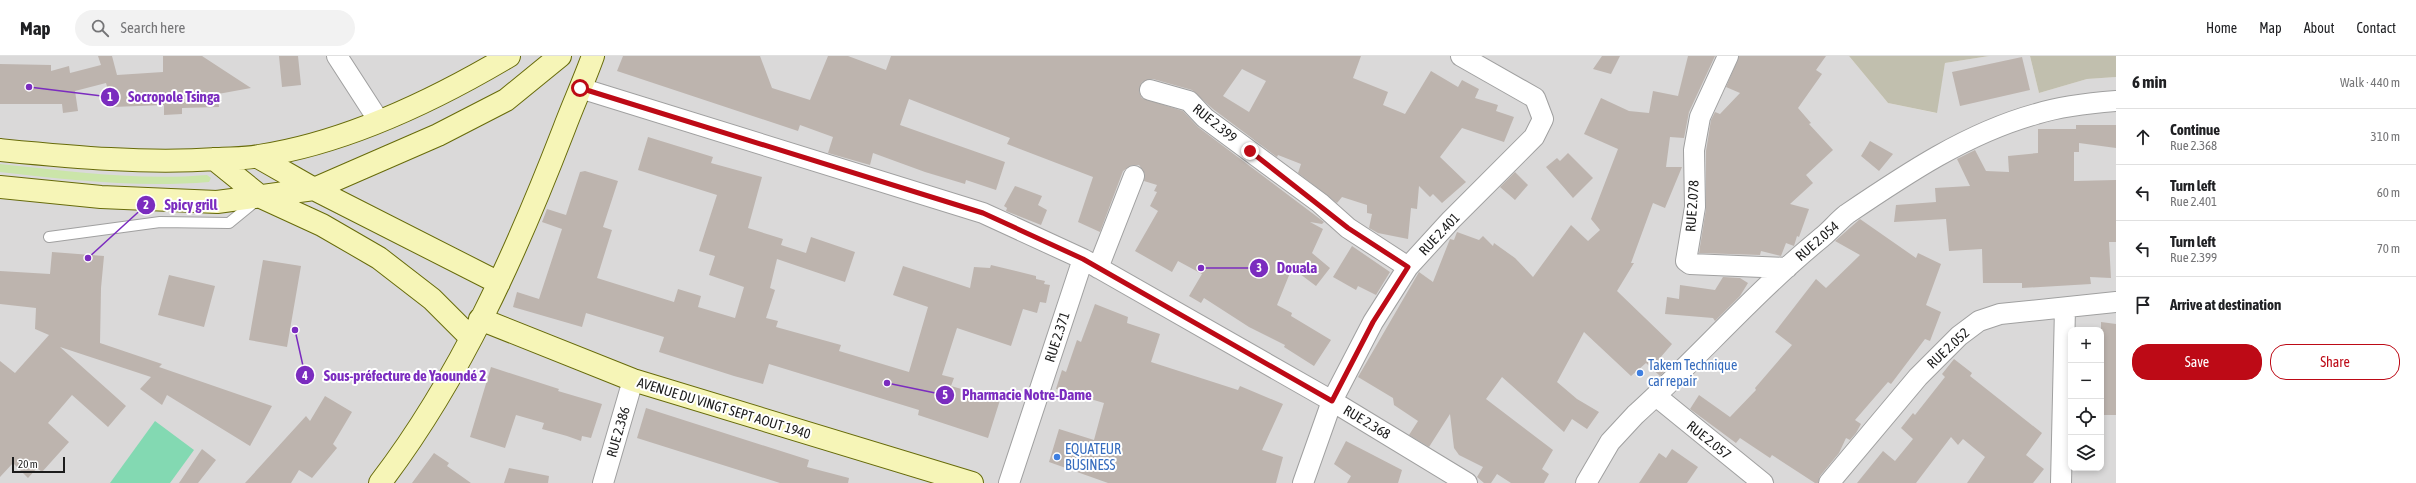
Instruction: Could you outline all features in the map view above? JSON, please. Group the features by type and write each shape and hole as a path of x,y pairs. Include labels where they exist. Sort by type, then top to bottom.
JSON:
{"main road":[{"path":"0,150 107,161 195,162 258,156 323,142 379,121 453,87 509,56"},
{"path":"0,187 101,197 217,202 314,189 438,135 506,100 560,56"},
{"path":"380,483 451,375 499,283 543,183 593,56"},
{"path":"258,156 314,189 499,283"},
{"path":"214,159 261,197 322,224 379,258 432,299 475,328"},
{"name":"AVENUE DU VINGT SEPT AOUT 1940","path":"475,328 633,380 972,483"}],"street":[{"path":"337,56 379,121"},
{"name":"RUE 2.401","path":"1303,483 1332,401 1373,322 1408,267 1451,220 1534,137 1543,119 1536,98 1461,56"},
{"name":"RUE 2.078","path":"1728,56 1700,117 1694,150 1695,207 1686,261 1690,264 1787,268"},
{"name":"RUE 2.368","path":"580,88 983,213 1090,263 1332,401 1467,483"},
{"name":"RUE 2.399","path":"1150,90 1189,101 1205,118 1320,203 1348,228 1408,267"},
{"name":"RUE 2.054","path":"1586,483 1610,442 1787,268 1847,214 1905,175 1951,148 2035,114 2077,104 2116,100"},
{"name":"RUE 2.371","path":"1009,483 1090,263 1134,176"},
{"name":"RUE 2.052","path":"1829,483 1918,377 1959,336 1979,321 2000,314 2116,302"},
{"path":"2061,483 2065,308"},
{"name":"RUE 2.386","path":"603,483 633,380"},
{"name":"RUE 2.057","path":"1656,396 1763,483"}],"lane":[{"path":"49,236 160,222 229,224 261,197"}],"shaded area":[{"path":"0,56 1849,56 1888,103 1936,113 1945,63 1989,56 2030,56 2039,93 2087,79 2116,77 2116,483 0,483"},
{"path":"1849,56 1989,56 1945,63 1937,113 1888,103"},
{"path":"2030,56 2116,56 2116,77 2087,79 2039,93"}],"green space":[{"path":"0,164 129,176 181,177 207,175 211,178 209,182 183,184 130,184 0,172"},
{"path":"155,421 194,450 170,483 110,483"}],"building":[{"path":"98,56 112,56 117,75 163,72 163,56 202,56 251,88 218,94 219,107 182,108 182,114 164,115 164,105 113,107 106,83 75,91 78,111 63,113 62,104 0,104 0,64 51,65 51,71 69,66 70,73 101,65"},
{"path":"279,56 298,56 301,85 282,87"},
{"path":"623,56 760,56 772,88 810,100 828,56 848,56 886,70 891,56 1361,56 1353,78 1388,92 1383,105 1405,114 1431,71 1458,87 1462,80 1479,89 1475,98 1498,105 1496,111 1514,117 1504,142 1462,128 1440,157 1466,182 1442,203 1433,194 1430,197 1419,186 1417,209 1411,208 1408,239 1378,233 1369,228 1372,214 1367,213 1367,205 1342,197 1337,203 1298,173 1301,164 1278,155 1277,157 1213,109 1192,90 1153,79 1142,82 1139,92 1142,98 1183,111 1198,127 1324,222 1322,224 1310,222 1323,229 1312,253 1330,268 1316,286 1292,268 1277,305 1292,313 1291,316 1331,340 1314,366 1284,347 1285,345 1249,327 1204,298 1201,303 1189,296 1202,274 1178,261 1172,272 1135,251 1158,211 1150,206 1157,192 1154,191 1157,185 1144,181 1145,174 1139,165 1132,165 1123,171 1100,232 1078,222 1093,177 1007,144 1010,138 909,99 900,125 1005,162 996,190 966,180 965,184 925,172 873,153 870,165 828,153 833,137 800,125 798,131 617,71","holes":["1242,69 1266,81 1249,112 1223,96"]},
{"path":"1602,56 1620,56 1611,74 1593,69"},
{"path":"1688,56 1715,56 1689,112 1684,138 1670,137 1666,167 1682,167 1665,208 1653,203 1631,263 1634,263 1617,291 1672,344 1660,358 1670,366 1660,376 1646,363 1631,376 1584,332 1557,382 1577,399 1599,412 1587,429 1572,419 1564,432 1502,377 1486,399 1553,450 1542,469 1549,474 1544,483 1511,483 1497,474 1491,483 1484,483 1477,477 1483,467 1459,455 1454,448 1450,414 1429,447 1409,435 1418,421 1394,405 1393,398 1358,377 1419,272 1433,282 1450,239 1454,240 1457,232 1479,240 1483,236 1493,246 1494,243 1515,258 1533,277 1571,225 1588,241 1600,230 1591,219 1618,149 1584,134 1601,98 1629,111 1649,113 1653,91 1678,96"},
{"path":"1739,56 1826,56 1816,70 1822,74 1798,108 1811,123 1809,124 1833,150 1806,175 1813,183 1790,204 1809,209 1799,237 1797,236 1794,246 1786,243 1781,256 1761,251 1760,255 1699,253 1706,209 1706,151 1711,120 1715,112 1720,114 1740,93 1726,87"},
{"path":"2022,57 2030,90 1960,106 1952,72"},
{"path":"2076,125 2116,125 2116,148 2079,143 2079,152 2074,152 2074,181 2116,180 2116,242 2109,242 2111,278 2090,277 2091,284 2022,288 2022,283 1983,283 1982,249 1949,251 1946,219 1894,222 1896,205 1936,202 1935,188 1970,186 1957,159 1975,150 1986,171 2009,172 2008,156 2038,153 2038,129 2076,129"},
{"path":"648,137 713,157 711,163 762,177 748,228 783,239 781,245 806,253 811,237 855,252 845,282 777,259 770,288 775,290 766,318 778,321 776,327 841,345 839,351 909,372 928,307 893,295 903,266 970,288 974,267 990,268 991,265 1036,276 1036,279 1045,281 1044,284 1050,285 1046,303 1040,302 1037,313 1023,309 1011,346 957,328 942,375 954,378 951,386 1000,400 988,438 918,415 919,410 769,364 763,384 734,376 659,352 664,337 586,313 582,327 513,307 517,292 539,299 562,229 542,222 547,209 566,215 580,172 585,171 618,181 603,227 612,230 597,278 674,302 678,289 701,296 698,307 735,318 744,287 709,275 715,256 699,251 717,195 638,170"},
{"path":"1870,141 1893,154 1879,171 1861,156"},
{"path":"1568,153 1593,178 1573,198 1546,167 1557,158 1560,161"},
{"path":"1515,172 1528,185 1515,200 1500,187"},
{"path":"1015,186 1042,196 1038,205 1047,210 1041,225 1006,211 1007,208 1004,206"},
{"path":"1860,219 1916,258 1918,253 1941,264 1926,305 1941,312 1930,341 1925,339 1891,384 1888,382 1855,420 1861,424 1856,433 1850,440 1846,438 1839,453 1820,476 1818,483 1815,483 1772,455 1770,458 1740,438 1736,443 1690,409 1699,395 1730,417 1756,390 1755,388 1792,345 1775,332 1816,279 1826,288 1860,255 1835,241"},
{"path":"1352,246 1390,272 1376,295 1358,286 1356,290 1333,277"},
{"path":"52,252 104,256 101,288 100,343 162,364 159,367 272,406 250,446 167,395 162,405 140,389 151,377 60,347 126,406 108,427 72,395 48,423 69,442 42,472 37,468 28,478 13,463 0,477 0,361 15,373 49,335 35,329 36,308 0,304 0,271 50,274"},
{"path":"263,260 301,266 287,347 249,340"},
{"path":"169,275 215,286 204,327 158,315"},
{"path":"1723,277 1740,278 1748,283 1740,296 1715,321 1713,318 1665,314 1667,297 1679,299 1680,285 1715,290"},
{"path":"1095,304 1128,317 1127,323 1160,334 1151,362 1238,390 1240,386 1283,404 1262,450 1283,457 1276,483 1108,483 1049,462 1059,429 1094,440 1104,403 1056,389 1062,370 1066,372 1077,340 1081,342"},
{"path":"2101,322 2116,324 2116,415 2104,415 2104,327 2101,327"},
{"path":"1954,359 1972,373 1970,376 2042,433 2026,455 2044,469 2033,483 1967,483 1985,457 1963,439 1958,445 1951,437 1916,483 1857,483 1883,451 1895,461 1913,439 1901,428 1913,413 1915,415 1945,377 1942,374"},
{"path":"491,367 559,389 558,391 602,404 591,438 582,436 581,441 542,429 544,423 516,415 505,448 470,437"},
{"path":"325,396 352,412 333,444 337,448 312,478 299,470 291,483 245,483 306,416 310,421"},
{"path":"646,408 809,460 807,467 849,478 848,483 780,483 637,438"},
{"path":"1346,441 1402,470 1398,483 1347,483 1351,476 1334,464"},
{"path":"202,449 216,460 198,483 179,483"},
{"path":"1672,449 1698,467 1687,483 1639,483 1659,453 1666,458"},
{"path":"434,453 449,463 447,466 471,483 412,483"},
{"path":"509,468 549,476 548,483 504,483"}],"place":[{"name":"Socropole Tsinga","path":"29,87"},
{"name":"Spicy grill","path":"88,258"},
{"name":"Douala","path":"1201,268"},
{"name":"Sous-préfecture de Yaoundé 2","path":"295,330"},
{"name":"Takem Technique car repair","path":"1640,373"},
{"name":"Pharmacie Notre-Dame","path":"887,383"},
{"name":"EQUATEUR BUSINESS","path":"1057,457"}],"route":[{"path":"580,88 983,213 1083,259 1332,401 1373,322 1408,267 1387,255 1348,228 1320,203 1250,151"}]}
